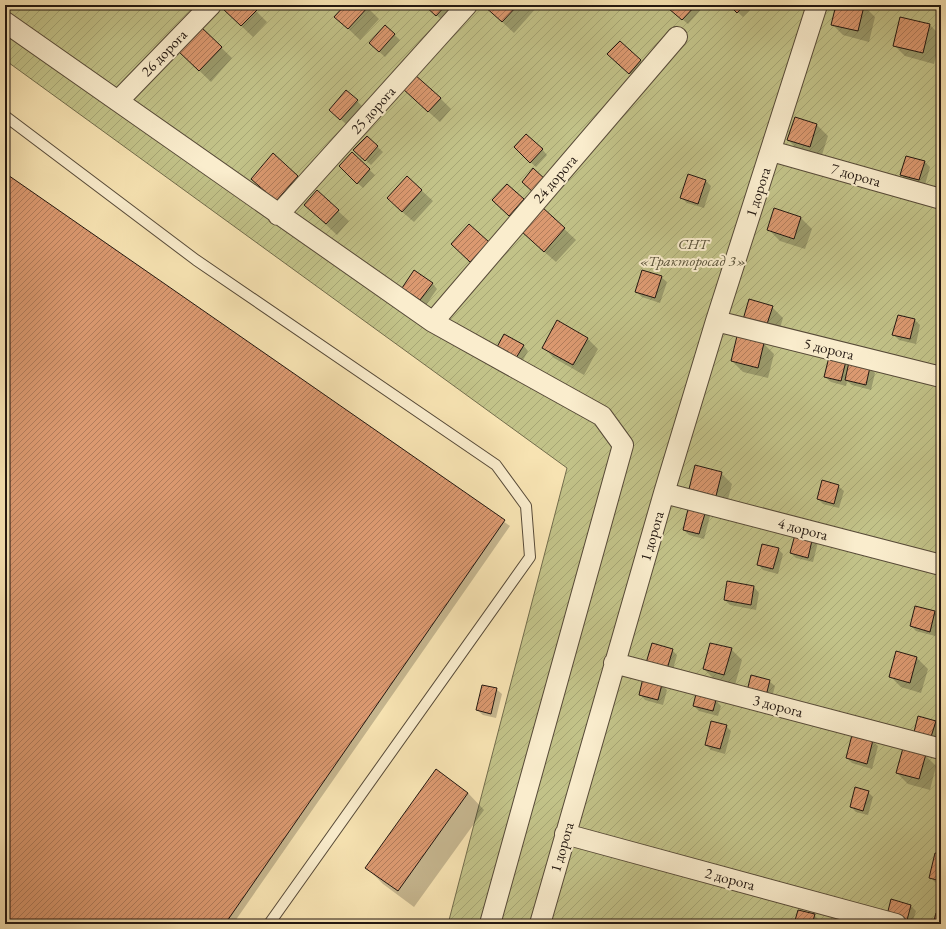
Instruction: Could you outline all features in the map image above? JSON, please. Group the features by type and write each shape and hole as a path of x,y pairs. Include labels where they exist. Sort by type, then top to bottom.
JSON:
{"street":[{"name":"26 дорога","path":"118,100 210,5"},
{"name":"25 дорога","path":"278,215 467,5"},
{"name":"1 дорога","path":"540,924 664,492 716,320 817,5"},
{"path":"5,22 118,100 278,215 433,322 602,416 623,445 490,924"},
{"name":"24 дорога","path":"433,322 677,37"},
{"name":"7 дорога","path":"771,151 941,199"},
{"name":"5 дорога","path":"716,320 941,377"},
{"name":"4 дорога","path":"664,492 941,565"},
{"name":"3 дорога","path":"614,663 941,749"},
{"name":"2 дорога","path":"565,834 896,924"}],"lane":[{"path":"5,116 196,260 496,465 526,506 530,557 269,924"}],"green space":[{"name":"СНТ «Тракторосад 3»","path":"5,5 941,5 941,924 448,924 567,468 5,60"}],"building":[{"path":"225,5 251,5 257,10 241,26 222,8"},
{"path":"345,5 366,5 368,7 348,29 334,17"},
{"path":"424,5 446,5 436,16"},
{"path":"483,5 518,5 502,22"},
{"path":"673,5 696,5 682,20 669,9"},
{"path":"729,5 745,5 737,13"},
{"path":"836,5 864,6 858,31 831,25"},
{"path":"900,17 930,24 923,53 893,46"},
{"path":"385,25 395,34 379,52 369,43"},
{"path":"200,26 222,47 199,71 177,50"},
{"path":"620,41 641,60 629,74 607,54"},
{"path":"414,74 441,98 428,112 402,88"},
{"path":"346,90 358,100 340,120 329,110"},
{"path":"795,117 817,124 810,147 787,140"},
{"path":"526,134 543,149 530,163 514,147"},
{"path":"367,136 378,146 365,161 353,150"},
{"path":"352,152 370,169 357,184 339,166"},
{"path":"273,153 298,176 276,201 251,179"},
{"path":"906,156 925,161 919,180 900,175"},
{"path":"533,168 547,181 535,194 522,182"},
{"path":"5,173 505,520 225,924 5,924"},
{"path":"688,174 706,180 698,204 680,198"},
{"path":"407,176 422,190 402,212 387,198"},
{"path":"507,184 524,199 509,216 492,200"},
{"path":"317,190 339,210 326,224 304,205"},
{"path":"542,207 565,228 544,252 521,231"},
{"path":"774,208 801,217 794,239 767,230"},
{"path":"469,224 489,242 470,262 451,244"},
{"path":"414,270 433,283 420,300 402,288"},
{"path":"642,270 662,276 655,298 635,292"},
{"path":"749,299 773,306 765,330 742,323"},
{"path":"898,315 915,319 910,339 892,335"},
{"path":"557,320 588,338 573,365 542,348"},
{"path":"504,334 524,345 516,358 497,347"},
{"path":"737,336 764,343 758,368 731,361"},
{"path":"829,357 846,361 841,381 824,377"},
{"path":"849,362 870,367 866,385 845,380"},
{"path":"695,465 722,472 716,496 689,489"},
{"path":"822,480 839,485 834,504 817,499"},
{"path":"689,505 706,510 699,534 683,530"},
{"path":"796,531 813,536 808,558 790,553"},
{"path":"762,544 779,548 773,569 757,565"},
{"path":"727,581 754,586 751,605 724,600"},
{"path":"915,606 935,611 930,632 910,626"},
{"path":"652,643 673,649 667,669 646,663"},
{"path":"710,643 732,648 724,675 703,669"},
{"path":"896,651 917,657 910,683 889,677"},
{"path":"751,675 770,680 766,696 747,691"},
{"path":"643,678 662,684 658,700 639,695"},
{"path":"482,685 497,688 491,714 476,710"},
{"path":"696,694 716,700 713,711 693,706"},
{"path":"918,716 936,721 930,740 913,736"},
{"path":"711,721 727,725 720,749 705,745"},
{"path":"852,735 873,740 867,764 846,758"},
{"path":"903,748 926,754 919,779 896,773"},
{"path":"436,769 468,793 398,891 365,868"},
{"path":"855,787 869,791 863,811 850,807"},
{"path":"935,853 941,854 941,881 929,878"},
{"path":"891,899 911,905 906,924 897,924 887,915"},
{"path":"798,910 815,914 812,924 794,924"},
{"path":"936,913 941,914 941,924 933,924"}]}
